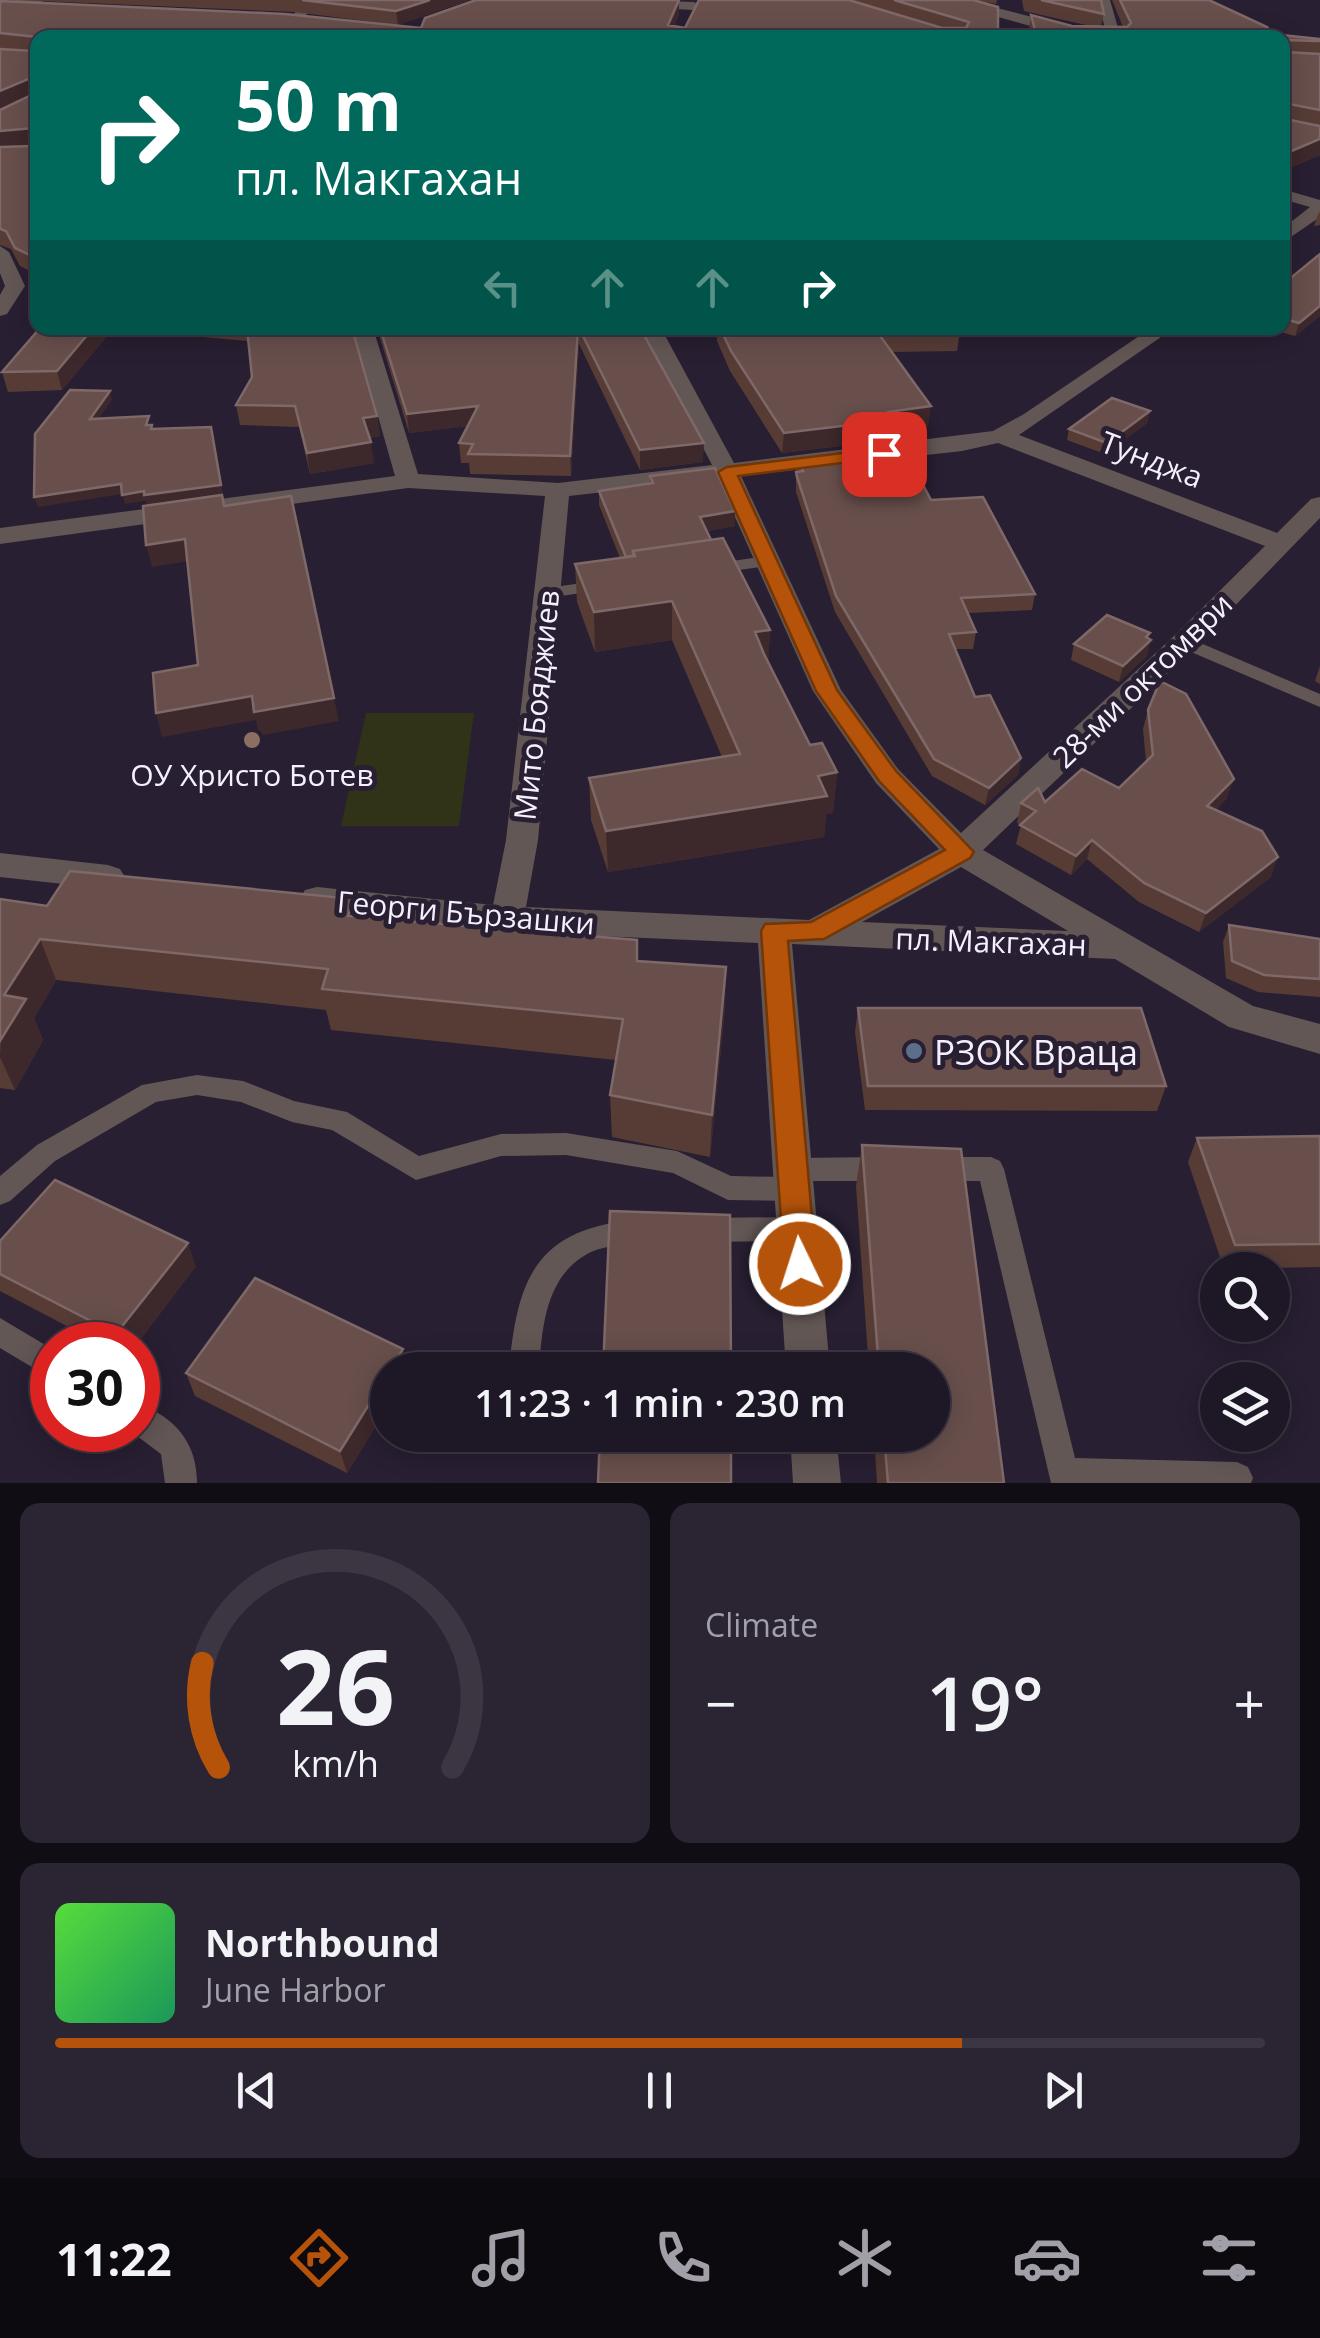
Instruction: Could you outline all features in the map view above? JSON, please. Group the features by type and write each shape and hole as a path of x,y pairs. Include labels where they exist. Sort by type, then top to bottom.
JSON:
{"street":[{"path":"0,6 44,0"},
{"path":"281,30 315,0"},
{"path":"943,0 1058,30"},
{"path":"1104,0 1114,30"},
{"path":"621,3 695,3 687,20"},
{"path":"0,6 64,8"},
{"path":"288,20 314,24"},
{"path":"1290,198 1318,211"},
{"path":"1290,208 1318,211"},
{"path":"1290,232 1318,211"},
{"path":"0,252 15,286"},
{"path":"15,286 30,286"},
{"path":"0,310 15,286"},
{"path":"365,335 408,480"},
{"path":"655,335 727,472 827,691 887,776 962,852"},
{"path":"0,536 408,480 558,490 1000,436 1032,419 1154,335"},
{"name":"Тунджа","path":"1000,436 1282,544"},
{"name":"Мито Бояджиев","path":"507,920 522,840 558,490"},
{"name":"28-ми октомври","path":"962,852 1184,642 1320,504"},
{"name":"пл. Макгахан","path":"814,932 962,852 1118,946"},
{"path":"0,865 136,880"},
{"name":"Георги Бързашки","path":"292,896 507,920 814,932"},
{"path":"774,931 807,1352"},
{"name":"пл. Макгахан","path":"814,932 1118,946"},
{"path":"1118,946 1242,1017 1320,1039"},
{"path":"814,1452 817,1483"}],"lane":[{"path":"694,572 768,561"},
{"path":"547,593 621,582"},
{"path":"1184,642 1320,701"},
{"path":"0,1193 46,1154 151,1092 196,1086 244,1092 292,1111 338,1120 416,1168 501,1145 566,1144 676,1162 728,1188 793,1179 991,1169 1063,1473 1237,1478"},
{"path":"526,1352 532,1299 553,1262 578,1244 608,1232 797,1229"},
{"path":"0,1332 30,1351"},
{"path":"160,1432 172,1440 183,1460 181,1483"}],"green space":[{"path":"366,713 474,713 459,826 341,826"}],"building":[{"path":"302,0 430,0 396,11"},
{"path":"476,0 679,0 668,25 685,28 699,0 849,0 942,28 966,28 969,22 894,0 973,0 998,7 998,30 30,30 30,36 0,33 0,1 285,14 421,28 425,18"},
{"path":"1041,0 1101,0 1104,14"},
{"path":"1120,0 1209,0 1269,30 1035,30 1031,15 1072,26 1127,27 1131,23"},
{"path":"1290,36 1320,39 1290,40"},
{"path":"0,49 30,51 30,78 0,91"},
{"path":"1290,52 1320,54 1320,110 1290,104"},
{"path":"30,96 30,128 0,131 0,110"},
{"path":"1290,120 1320,126 1320,139 1290,152"},
{"path":"30,146 30,255 15,248 6,231 0,229 0,147"},
{"path":"1320,254 1320,306 1299,323 1290,320 1290,278"},
{"path":"34,335 87,335 57,371 2,372"},
{"path":"248,335 354,335 377,416 363,418 371,442 307,453 295,406 236,405 252,377"},
{"path":"382,335 578,335 570,456 468,454 473,444 459,443 478,406 407,414"},
{"path":"582,335 644,335 704,443 640,450"},
{"path":"723,335 879,335 931,406 888,412 892,420 784,433"},
{"path":"70,390 110,391 90,419 149,416 146,425 152,425 151,429 211,427 221,485 122,495 121,484 34,497 35,434"},
{"path":"1112,398 1150,411 1107,443 1069,429"},
{"path":"903,447 931,500 983,497 1035,594 961,598 976,632 949,634 975,697 990,695 1021,758 989,788 934,759 836,596 797,477 796,472 803,471 796,459"},
{"path":"715,468 735,511 700,517 711,540 633,551 633,556 626,557 599,491 653,483 650,476"},
{"path":"222,495 224,506 291,496 334,698 254,712 252,696 156,713 153,673 198,665 185,539 146,545 143,506"},
{"path":"723,538 770,630 755,632 764,654 810,745 822,743 837,772 818,776 827,796 606,831 589,778 740,754 672,601 594,612 575,564"},
{"path":"1107,615 1150,633 1146,637 1151,640 1123,666 1074,644"},
{"path":"1160,681 1186,694 1234,779 1207,806 1262,831 1278,857 1206,913 1144,883 1092,840 1076,856 1020,825 1036,811 1021,803 1038,788 1045,802 1082,769 1119,788 1153,755 1148,710"},
{"path":"70,871 354,899 348,916 637,940 637,961 726,967 712,1115 610,1095 623,1019 322,989 328,969 40,939 4,995 26,999 0,1041 0,899 47,906"},
{"path":"1229,925 1320,939 1320,979 1264,975 1232,961"},
{"path":"858,1008 1141,1008 1166,1086 868,1086"},
{"path":"1320,1136 1320,1244 1235,1245 1197,1138"},
{"path":"862,1145 961,1149 1004,1483 888,1483 885,1452 950,1452 950,1352 878,1352"},
{"path":"55,1180 188,1243 125,1322 93,1322 0,1274 0,1241"},
{"path":"610,1211 730,1215 731,1352 604,1352"},
{"path":"255,1278 403,1349 370,1352 370,1403 340,1451 186,1373"},
{"path":"599,1452 731,1452 731,1483 598,1483"}],"place":[{"name":"ОУ Христо Ботев","path":"252,740"},
{"name":"РЗОК Враца","path":"914,1051"}],"route":[{"path":"800,1264 774,931 814,932 962,852 887,776 827,691 727,472 884,454"}]}
